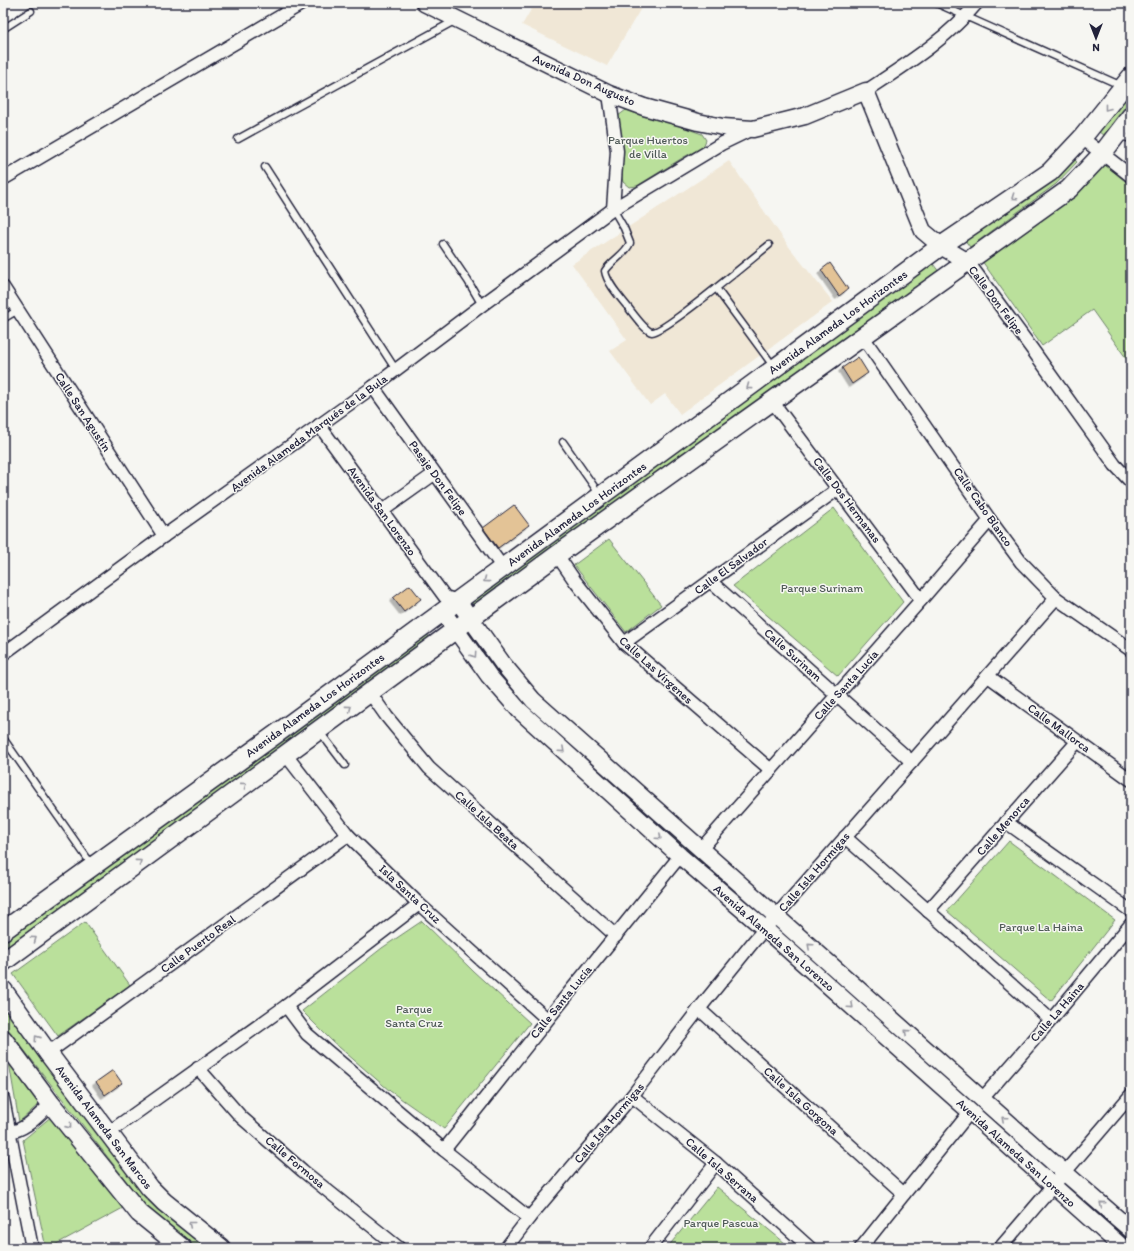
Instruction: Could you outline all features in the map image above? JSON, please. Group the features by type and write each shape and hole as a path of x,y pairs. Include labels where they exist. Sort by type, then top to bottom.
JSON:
{"main road":[{"name":"Avenida Alameda Los Horizontes","path":"3,931 449,603 503,568 941,246 1050,172 1082,138 1127,82"},
{"name":"Avenida Alameda Los Horizontes","path":"3,962 557,555 1069,189 1102,154 1124,137 1131,116"},
{"name":"Avenida Alameda San Marcos","path":"3,990 48,1053 154,1192 164,1202 221,1248"},
{"name":"Avenida Alameda San Marcos","path":"3,1039 51,1104 139,1212 182,1248"}],"street":[{"path":"3,179 303,3"},
{"name":"Avenida Don Augusto","path":"424,3 610,94 644,107 698,122 723,127 753,129"},
{"name":"Avenida Alameda Marqués de la Bula","path":"3,654 164,536 373,387 482,305 613,210 721,144 753,129 805,116 866,92 934,44 966,17 977,3"},
{"name":"Calle Don Felipe","path":"866,92 923,231 941,246 968,262 1114,464 1131,482"},
{"path":"610,94 617,151 613,210"},
{"path":"1082,138 1131,176"},
{"name":"Calle San Agustín","path":"3,287 164,536"},
{"name":"Calle Cabo Blanco","path":"863,337 990,520 1021,562 1056,598 1131,650"},
{"name":"Pasaje Don Felipe","path":"373,387 434,474 503,568"},
{"name":"Calle Dos Hermanas","path":"772,401 921,600"},
{"name":"Avenida San Lorenzo","path":"319,425 449,603"},
{"path":"382,511 434,474"},
{"name":"Calle El Salvador","path":"624,643 838,489"},
{"name":"Calle Santa Lucía","path":"701,849 990,520"},
{"name":"Calle Las Vírgenes","path":"557,555 575,581 624,643 771,770"},
{"name":"Calle Surinam","path":"710,581 912,762"},
{"name":"Calle Isla Hormigas","path":"506,1248 529,1218 632,1096 699,1009 776,916 1056,598"},
{"name":"Avenida Alameda San Lorenzo","path":"449,603 471,619 502,664 533,700 1131,1230"},
{"name":"Avenida Alameda San Lorenzo","path":"449,603 456,630 489,676 519,710 680,856 765,929 1122,1248"},
{"name":"Calle Mallorca","path":"988,676 1131,780"},
{"name":"Calle Isla Beata","path":"370,693 387,717 428,768 616,936"},
{"name":"Calle Menorca","path":"928,911 1077,742"},
{"name":"Isla Santa Cruz","path":"286,755 348,835 419,904 548,1019"},
{"path":"1006,822 1131,911"},
{"name":"Calle Puerto Real","path":"48,1053 348,835"},
{"path":"845,837 1051,1020"},
{"name":"Calle Santa Lucía","path":"444,1150 680,856"},
{"path":"108,1133 286,1006 419,904"},
{"name":"Calle La Haina","path":"982,1099 1051,1020 1131,924"},
{"path":"286,1006 307,1034 444,1150 529,1218"},
{"name":"Calle Isla Gorgona","path":"699,1009 904,1194"},
{"name":"Calle Formosa","path":"198,1068 242,1117 303,1171 399,1248"},
{"path":"1000,1248 1131,1095"},
{"name":"Calle Isla Serrana","path":"632,1096 716,1163 810,1248"},
{"path":"3,1099 32,1248"},
{"path":"9,1132 24,1128 51,1104"},
{"path":"861,1248 970,1112"},
{"path":"650,1248 716,1163"}],"lane":[{"path":"936,3 966,17 1127,82"},
{"path":"3,29 31,11"},
{"path":"238,139 457,19"},
{"path":"265,167 396,370"},
{"path":"613,210 624,228 630,243 627,250 609,265 605,271 606,278 624,303 646,329 652,332 660,330 716,288 769,245"},
{"path":"443,244 482,305"},
{"path":"716,288 775,368"},
{"path":"3,319 18,310"},
{"path":"562,442 601,496"},
{"path":"319,731 345,765"},
{"path":"3,738 93,866"}],"shaded area":[{"path":"535,3 644,3 607,66 522,25"},
{"path":"729,161 790,248 833,302 680,414 665,394 650,405 610,351 627,340 572,264"}],"green space":[{"path":"1131,83 1131,99 1103,135 1095,129"},
{"name":"Parque Huertos de Villa","path":"626,110 635,110 702,134 706,140 703,147 637,186 629,187 623,182 622,178 618,116"},
{"path":"1070,155 1077,162 1056,184 970,247 964,239"},
{"path":"1103,163 1131,186 1131,365 1092,310 1042,346 982,261"},
{"path":"931,261 939,272 477,609 469,599"},
{"name":"Parque Surinam","path":"834,508 903,602 838,676 733,586"},
{"path":"609,539 661,605 626,632 574,565"},
{"path":"425,631 432,641 3,952 3,940"},
{"path":"481,651 532,713 759,907 752,913 529,717 476,654"},
{"name":"Parque La Haina","path":"1009,841 1115,920 1051,1001 947,911"},
{"name":"Parque Santa Cruz","path":"422,921 473,971 530,1023 444,1129 390,1091 332,1041 302,1011 382,948"},
{"path":"85,922 130,985 58,1036 13,974"},
{"path":"3,995 59,1068 212,1248 192,1248 170,1231 145,1205 3,1023"},
{"path":"8,1057 40,1103 19,1122"},
{"path":"52,1116 123,1208 49,1248 46,1248 23,1140"},
{"name":"Parque Pascua","path":"717,1187 791,1248 667,1248"},
{"path":"1074,1190 1131,1240 1131,1248 1129,1248 1069,1195"}],"building":[{"path":"830,263 848,289 839,296 821,270"},
{"path":"858,357 868,373 852,384 842,368"},
{"path":"514,505 529,525 498,548 483,528"},
{"path":"410,585 421,599 404,612 393,598"},
{"path":"113,1070 122,1083 105,1095 96,1082"}]}
